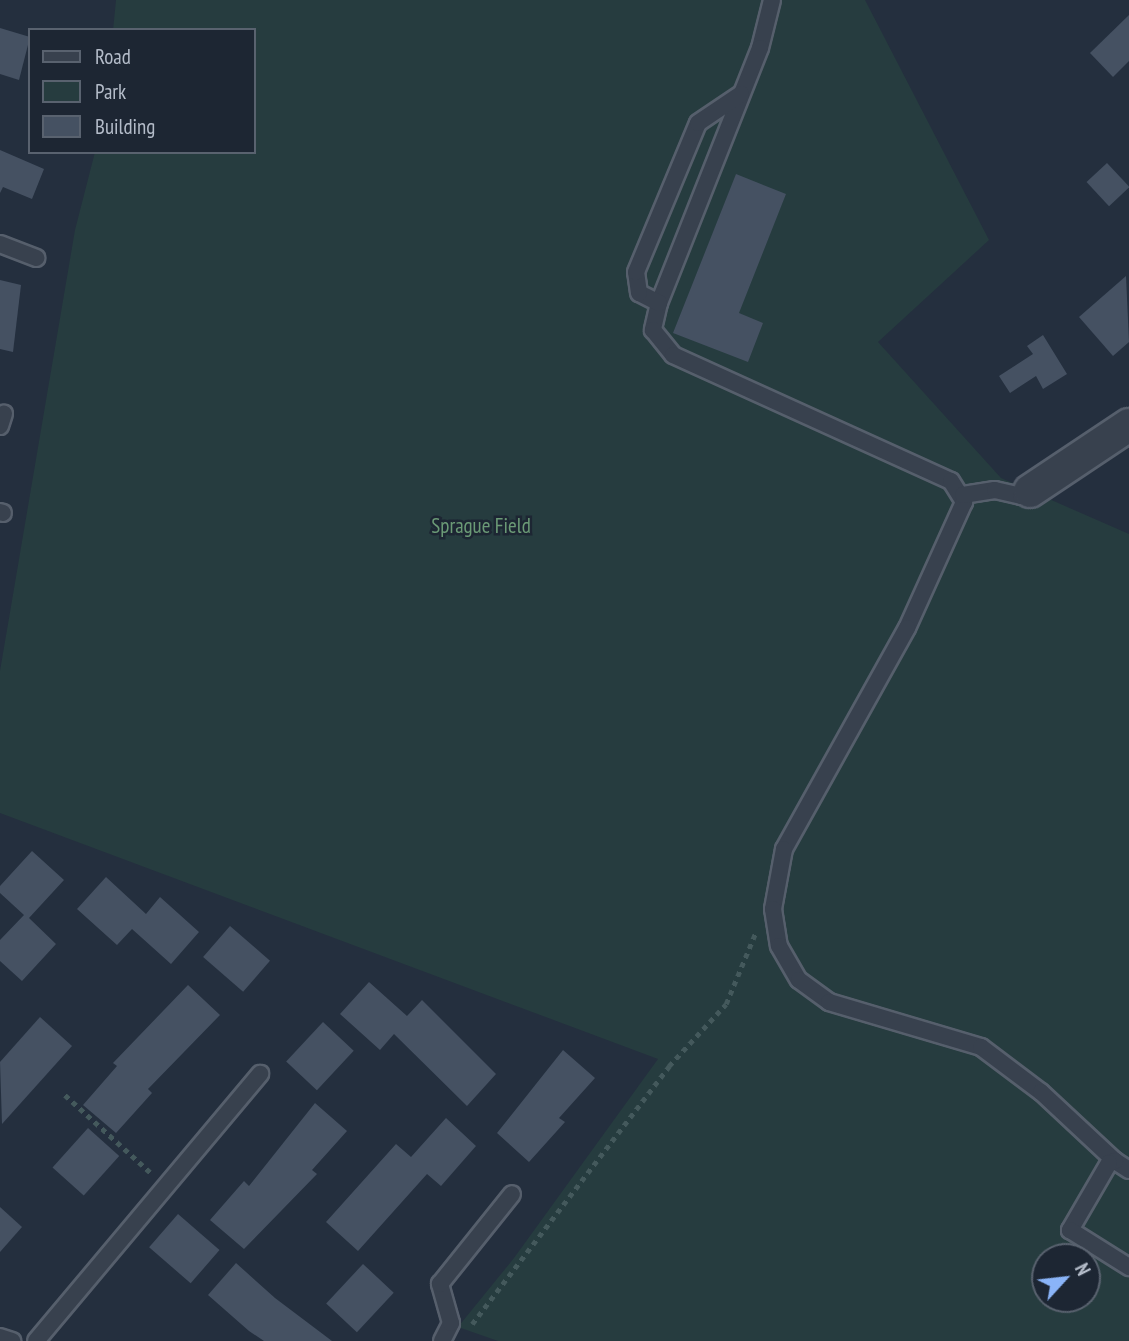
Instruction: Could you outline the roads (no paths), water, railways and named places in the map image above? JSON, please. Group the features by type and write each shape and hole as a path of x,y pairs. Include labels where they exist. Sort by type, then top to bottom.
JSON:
{"street":[{"path":"1030,491 1129,425"}],"lane":[{"path":"772,0 741,94 659,303 653,330 673,355 951,481 963,495 960,520 907,628 792,832 779,869 773,909 779,946 799,980 814,993 845,1009 981,1047 1041,1092 1122,1166"},
{"path":"659,303 639,293 636,272 698,123 741,94"},
{"path":"0,244 36,258"},
{"path":"963,495 995,490 1016,496 1030,491"},
{"path":"36,1341 260,1074"},
{"path":"1122,1166 1107,1165 1070,1230 1129,1267"},
{"path":"444,1338 451,1323 440,1284 512,1194"},
{"path":"0,1337 12,1341"}],"park label":[{"name":"Sprague Field","path":"481,526"}]}
